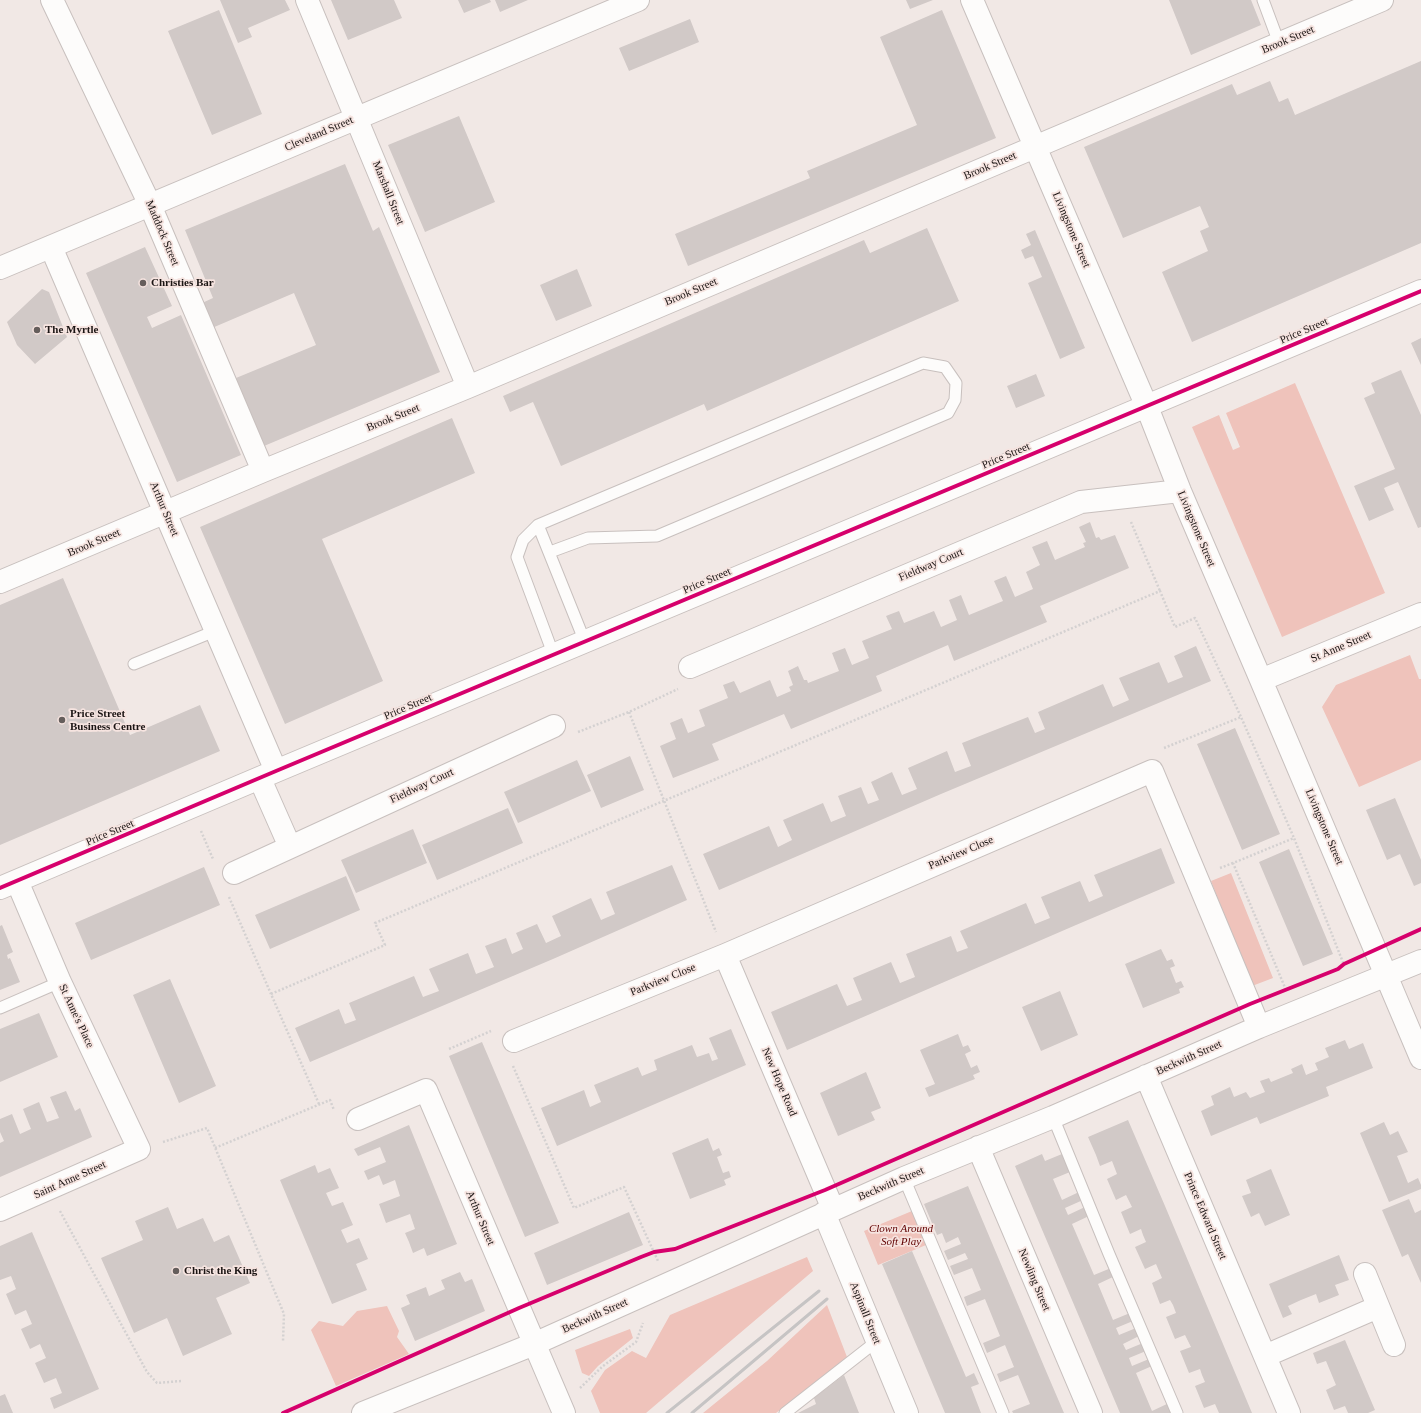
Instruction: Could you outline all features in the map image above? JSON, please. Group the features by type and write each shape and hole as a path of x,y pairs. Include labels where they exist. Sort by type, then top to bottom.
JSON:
{"street":[{"name":"Maddock Street","path":"52,0 150,205 263,470"},
{"name":"Marshall Street","path":"308,0 468,387"},
{"name":"Cleveland Street","path":"0,268 358,118 611,5 638,0"},
{"name":"Livingstone Street","path":"972,0 1147,407 1180,491 1421,1058"},
{"name":"Brook Street","path":"0,582 263,470 468,387 1382,0"},
{"name":"Arthur Street","path":"51,247 215,631 268,775"},
{"name":"Price Street","path":"8,885 1421,291"},
{"name":"Fieldway Court","path":"690,667 1081,502 1180,491"},
{"name":"St Anne Street","path":"1261,680 1421,614"},
{"name":"Fieldway Court","path":"225,876 554,726"},
{"name":"Parkview Close","path":"509,1043 725,955 1152,771 1259,1026"},
{"path":"268,775 290,847"},
{"name":"St Anne's Place","path":"8,885 60,982 140,1149"},
{"name":"New Hope Road","path":"725,955 829,1211"},
{"name":"Beckwith Street","path":"363,1413 534,1344 904,1178 1053,1117 1259,1026 1387,976 1421,961"},
{"name":"Prince Edward Street","path":"1146,1076 1289,1413"},
{"name":"Arthur Street","path":"358,1119 426,1090 562,1410"},
{"name":"Newling Street","path":"978,1147 1091,1413"},
{"name":"Saint Anne Street","path":"0,1210 140,1149"},
{"name":"Aspinall Street","path":"829,1211 877,1341 907,1413"},
{"path":"1365,1274 1394,1345"},
{"path":"1265,1356 1378,1307"}],"lane":[{"path":"1263,0 1279,44"},
{"path":"550,552 588,538 657,536 948,413 954,400 956,383 945,367 923,363 538,525 524,540 517,558 554,656"},
{"path":"538,525 585,642"},
{"path":"134,664 215,631"},
{"path":"0,1008 60,982"},
{"path":"1053,1117 1112,1261 1177,1413"},
{"path":"904,1178 1003,1413"},
{"path":"785,1413 877,1341"}],"path":[{"path":"271,994 385,945 375,923 1160,591 1175,627 1195,618 1241,717 1294,838 1342,965 1354,989"},
{"path":"629,712 725,955"},
{"path":"1160,750 1241,717"},
{"path":"191,808 225,876 271,994 319,1104"},
{"path":"1218,869 1294,838"},
{"path":"1233,863 1286,990"},
{"path":"1342,965 1375,948"},
{"path":"1250,1004 1294,987"},
{"path":"449,1048 497,1028 509,1043 574,1208 624,1187 654,1252 661,1286 636,1342 603,1366 562,1410"},
{"path":"215,1148 330,1100 341,1126 358,1119"},
{"path":"140,1149 207,1128 284,1314 284,1340"},
{"path":"48,1190 147,1372 157,1382 181,1381"},
{"path":"647,1255 661,1251"}],"green space":[{"path":"1295,383 1385,593 1282,637 1192,427 1219,415 1233,450 1240,447 1226,413"},
{"path":"1410,655 1419,679 1421,679 1421,760 1359,787 1322,707 1336,685"},
{"path":"1231,873 1273,978 1252,986 1211,881"},
{"name":"Clown Around Soft Play","path":"912,1211 926,1245 878,1265 864,1231"},
{"path":"807,1257 813,1271 646,1413 600,1413 591,1391 605,1370 632,1351 646,1358 670,1315"},
{"path":"827,1305 847,1357 776,1413 703,1413 767,1361"},
{"path":"387,1306 399,1331 397,1337 409,1354 336,1386 311,1330 319,1321 343,1326 357,1311"},
{"path":"630,1329 633,1338 598,1366 589,1376 582,1373 575,1350"}],"building":[{"path":"220,0 285,0 290,10 248,28 252,37 238,43"},
{"path":"331,0 394,0 402,18 348,40"},
{"path":"458,0 490,0 491,2 464,13"},
{"path":"495,0 528,0 500,12"},
{"path":"906,0 933,0 910,9"},
{"path":"1169,0 1251,0 1261,25 1191,55"},
{"path":"219,10 262,114 212,135 168,31"},
{"path":"942,10 996,138 688,266 675,234 810,178 807,171 917,125 880,37"},
{"path":"690,19 699,42 629,71 619,48"},
{"path":"1421,61 1421,243 1192,342 1162,272 1208,251 1200,231 1209,227 1200,206 1123,238 1084,147 1232,84 1237,95 1270,81 1279,102 1288,98 1295,115"},
{"path":"459,116 495,202 425,232 388,145"},
{"path":"345,164 373,231 379,227 440,372 264,446 236,378 316,345 294,293 212,328 202,303 213,298 185,230"},
{"path":"927,228 959,301 707,411 704,404 561,466 533,402 510,412 503,396 864,240 870,253"},
{"path":"1035,230 1085,348 1060,359 1028,283 1042,277 1033,256 1025,259 1021,250 1031,245 1026,234"},
{"path":"145,247 172,306 147,317 152,328 181,315 241,455 177,482 86,273"},
{"path":"577,269 592,306 556,321 540,285"},
{"name":"The Myrtle","path":"42,289 49,292 67,337 35,364 17,345 7,322"},
{"path":"1421,338 1421,365 1411,343"},
{"path":"1401,370 1421,415 1421,527 1418,528 1398,482 1384,488 1394,510 1369,521 1354,486 1395,469 1364,398 1375,393 1371,383"},
{"path":"1036,374 1045,396 1016,408 1007,386"},
{"path":"452,418 475,473 322,539 383,681 285,724 200,527"},
{"path":"1090,522 1096,538 1099,537 1101,540 1115,535 1129,568 1040,606 1047,622 954,661 948,645 876,676 882,691 791,729 784,714 712,744 719,760 673,778 660,746 676,739 670,723 682,718 688,733 705,726 699,710 728,698 723,685 734,681 740,693 770,680 777,697 791,691 789,687 793,685 788,671 798,666 804,680 807,680 808,683 839,671 832,653 845,648 852,665 869,658 862,641 892,629 886,616 899,611 904,623 934,611 941,627 957,620 949,600 961,595 969,615 1003,601 994,581 1006,576 1015,597 1033,589 1026,572 1040,565 1032,547 1047,541 1055,560 1085,547 1083,543 1086,542 1079,527"},
{"name":"Price Street Business Centre","path":"63,578 130,735 200,705 220,751 0,845 0,605"},
{"path":"1196,646 1211,681 941,794 719,890 703,854 769,826 778,847 792,840 783,820 823,803 831,822 846,816 838,796 861,787 868,804 879,800 871,782 892,772 902,795 917,789 908,768 947,751 955,772 971,766 962,743 1028,717 1035,733 1045,729 1038,712 1103,684 1113,707 1129,700 1119,678 1159,662 1168,683 1183,677 1174,656"},
{"path":"1235,728 1280,834 1242,850 1197,744"},
{"path":"630,756 644,790 601,808 587,775"},
{"path":"577,760 591,791 518,823 504,792"},
{"path":"1395,798 1421,860 1421,883 1414,886 1400,854 1387,860 1366,810"},
{"path":"508,808 523,843 437,880 422,845"},
{"path":"413,829 427,863 356,893 341,860"},
{"path":"1161,848 1175,883 787,1050 771,1012 837,984 847,1006 862,1000 853,978 891,962 900,983 915,977 906,954 951,936 957,952 968,948 960,931 1026,903 1035,924 1050,918 1041,897 1080,881 1089,902 1103,896 1094,875"},
{"path":"1289,849 1333,954 1303,966 1259,862"},
{"path":"672,865 687,900 553,959 310,1062 295,1028 339,1009 345,1024 356,1020 349,1003 414,976 423,997 439,991 429,969 468,953 476,974 494,967 485,946 506,938 512,954 523,949 516,933 537,924 546,943 561,936 552,916 591,898 601,920 615,914 606,892"},
{"path":"204,867 220,905 91,960 75,923"},
{"path":"346,876 360,910 270,949 255,915"},
{"path":"2,925 13,952 7,955 8,959 10,958 20,982 0,990 0,926"},
{"path":"1161,949 1167,961 1172,959 1175,966 1170,968 1176,983 1181,981 1184,987 1179,989 1180,993 1143,1008 1125,964"},
{"path":"170,979 216,1086 179,1103 133,995"},
{"path":"1060,991 1078,1035 1041,1051 1022,1007"},
{"path":"39,1013 58,1057 0,1082 0,1029"},
{"path":"731,1029 746,1065 557,1146 541,1108 584,1090 590,1107 601,1102 594,1085 638,1067 642,1076 657,1070 654,1060 692,1045 697,1057 709,1053 712,1061 718,1059 709,1038"},
{"path":"958,1034 963,1047 968,1045 971,1051 965,1054 971,1068 977,1065 980,1072 973,1075 975,1079 929,1097 925,1088 935,1084 920,1050"},
{"path":"1345,1040 1349,1049 1363,1043 1373,1068 1326,1087 1329,1096 1260,1124 1257,1117 1211,1136 1201,1111 1214,1105 1211,1096 1230,1087 1234,1097 1246,1092 1250,1098 1265,1092 1260,1081 1269,1078 1271,1082 1293,1073 1291,1069 1302,1064 1306,1075 1318,1070 1315,1063 1329,1057 1325,1048"},
{"path":"482,1042 559,1223 525,1237 449,1056"},
{"path":"866,1072 881,1108 871,1112 875,1120 838,1136 820,1093"},
{"path":"66,1091 75,1111 80,1108 92,1137 0,1177 0,1143 4,1141 0,1132 0,1119 12,1114 20,1134 31,1129 23,1109 39,1102 47,1122 59,1118 50,1097"},
{"path":"1128,1120 1252,1413 1219,1413 1215,1404 1204,1408 1195,1386 1205,1382 1200,1369 1189,1373 1180,1351 1191,1347 1185,1335 1175,1339 1166,1317 1176,1313 1173,1305 1170,1300 1160,1304 1152,1283 1162,1278 1156,1264 1145,1269 1135,1247 1146,1242 1141,1229 1130,1234 1121,1212 1132,1207 1126,1195 1116,1200 1107,1179 1117,1174 1112,1161 1100,1166 1088,1137"},
{"path":"1384,1122 1390,1135 1398,1131 1408,1152 1397,1156 1408,1183 1418,1178 1421,1185 1421,1189 1389,1202 1360,1133"},
{"path":"409,1125 457,1244 427,1256 424,1248 413,1253 405,1233 415,1229 410,1214 386,1223 379,1204 400,1196 395,1180 383,1185 379,1175 368,1180 364,1171 386,1162 380,1147 358,1156 354,1149"},
{"path":"708,1138 713,1151 719,1148 722,1155 717,1157 723,1173 729,1171 731,1177 724,1180 726,1185 690,1199 672,1153"},
{"path":"1042,1154 1045,1161 1062,1154 1070,1172 1053,1179 1062,1200 1079,1192 1083,1200 1065,1208 1068,1215 1085,1207 1089,1216 1072,1224 1094,1275 1111,1268 1115,1276 1098,1284 1113,1320 1130,1313 1133,1321 1116,1328 1119,1335 1136,1328 1139,1336 1123,1344 1126,1350 1143,1343 1146,1351 1129,1358 1132,1366 1149,1359 1152,1366 1136,1373 1152,1411 1169,1403 1173,1413 1120,1413 1015,1166"},
{"path":"315,1165 318,1173 330,1168 339,1188 326,1193 332,1206 343,1202 353,1225 341,1230 347,1243 359,1238 368,1259 356,1264 367,1290 332,1304 280,1180"},
{"path":"1271,1169 1290,1215 1265,1226 1259,1213 1251,1217 1242,1196 1251,1193 1246,1180"},
{"path":"968,1186 1064,1413 1013,1413 1012,1411 1030,1404 1018,1375 1000,1382 997,1374 1014,1367 1005,1345 987,1353 983,1343 1000,1336 985,1299 967,1306 964,1297 981,1290 972,1268 954,1275 950,1266 968,1259 965,1253 948,1260 944,1251 961,1244 958,1237 946,1243 942,1233 937,1235 924,1204"},
{"path":"1409,1199 1415,1213 1421,1210 1421,1283 1408,1254 1402,1257 1382,1210"},
{"name":"Christ the King","path":"168,1207 177,1229 203,1218 214,1242 229,1235 250,1283 216,1298 232,1334 183,1356 167,1318 134,1333 101,1258 143,1240 135,1221"},
{"path":"629,1212 643,1245 547,1285 534,1253"},
{"path":"32,1232 99,1389 54,1409 50,1398 62,1393 56,1378 44,1383 35,1363 46,1358 40,1344 30,1349 21,1329 32,1324 26,1310 15,1315 6,1294 16,1289 11,1276 0,1280 0,1246"},
{"path":"912,1251 966,1377 974,1373 979,1384 971,1387 981,1413 945,1413 882,1264"},
{"path":"1339,1255 1349,1280 1335,1285 1339,1295 1319,1303 1316,1294 1301,1300 1288,1306 1292,1314 1283,1318 1269,1284"},
{"path":"460,1272 465,1282 472,1279 485,1311 415,1341 401,1308 410,1304 406,1295 426,1287 429,1296 445,1289 441,1280"},
{"path":"1345,1340 1375,1410 1368,1413 1348,1413 1345,1406 1334,1410 1326,1390 1336,1385 1326,1361 1317,1364 1313,1353"},
{"path":"844,1375 859,1413 798,1413 816,1404 814,1398"},
{"path":"5,1394 13,1413 0,1413 0,1396"}],"railway":[{"path":"667,1413 819,1291"},
{"path":"692,1413 827,1299"}],"cycle path":[{"path":"0,888 1421,291"},
{"path":"283,1413 519,1308 641,1257 654,1252 675,1249 825,1190 1250,1004 1338,969 1344,964 1421,929"}],"place":[{"name":"Christies Bar","path":"143,283"},
{"name":"The Myrtle","path":"37,330"},
{"name":"Price Street Business Centre","path":"62,720"},
{"name":"Christ the King","path":"176,1271"}]}
